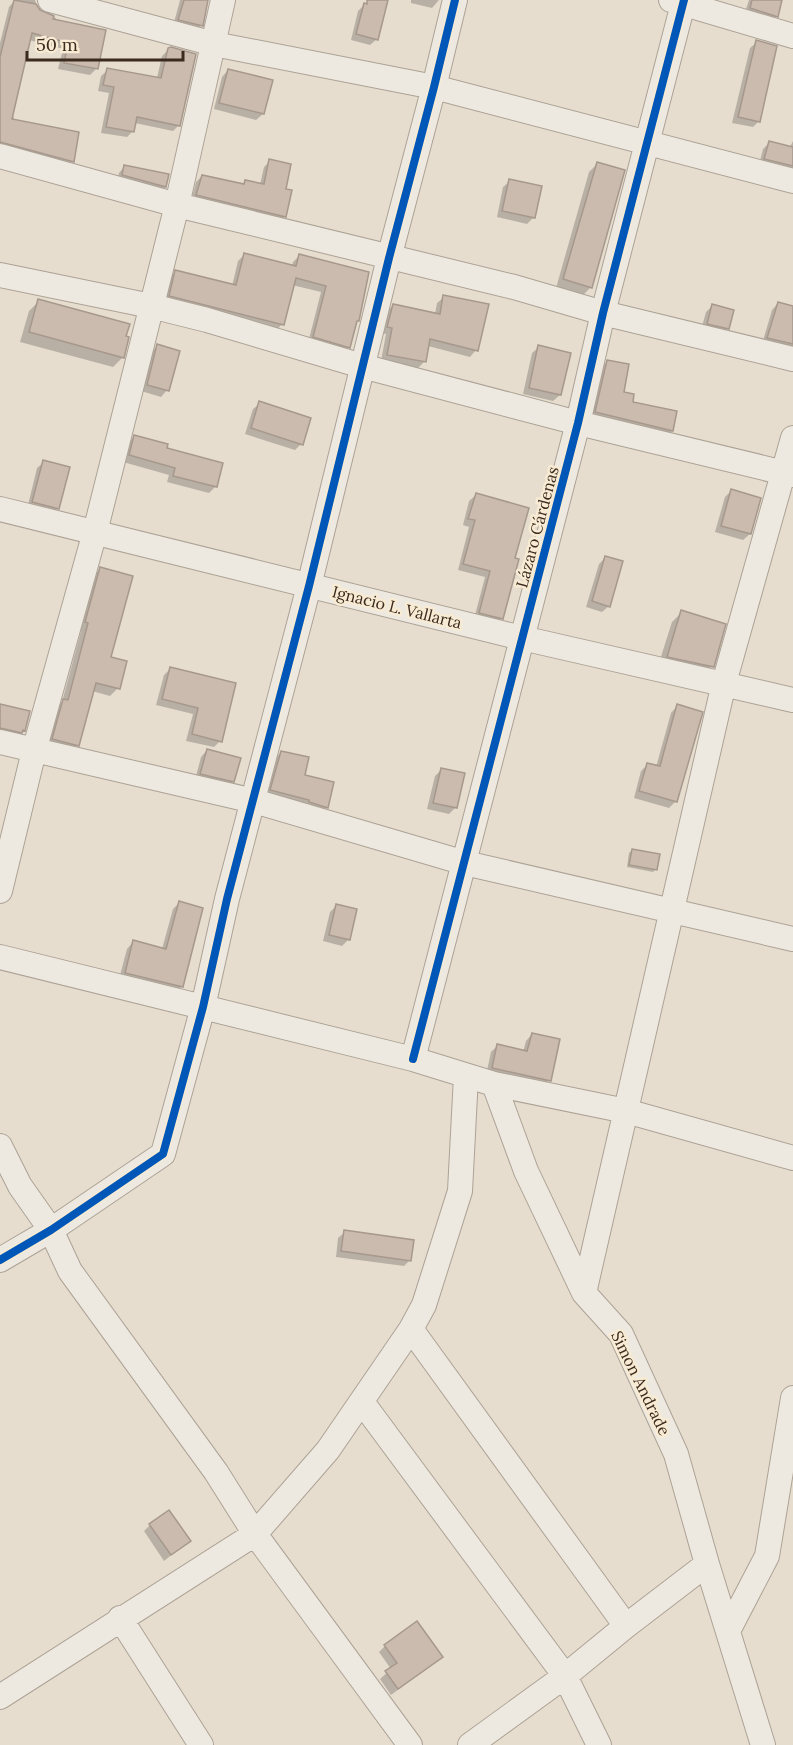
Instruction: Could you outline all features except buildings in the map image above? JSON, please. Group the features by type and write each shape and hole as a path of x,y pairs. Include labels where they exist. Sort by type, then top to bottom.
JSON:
{"street":[{"path":"50,0 214,44 434,87 793,181"},
{"path":"0,891 33,751 95,532 177,205 223,0"},
{"path":"0,1260 51,1230 163,1154 203,1007 227,899 309,586 455,0"},
{"path":"680,1 793,36"},
{"name":"Lázaro Cárdenas","path":"413,1059 578,423 603,313 648,144 680,1"},
{"path":"0,156 177,205 513,287 603,313 793,359"},
{"path":"0,275 207,320 362,366 578,423 788,473"},
{"path":"584,1293 724,683 788,473 793,438"},
{"name":"Ignacio L. Vallarta","path":"0,509 522,638 793,700"},
{"path":"0,742 254,801 465,862 793,939"},
{"path":"0,957 413,1059 494,1084 626,1112 793,1158"},
{"path":"0,1697 120,1618 255,1534 328,1450 411,1329 424,1305 460,1191 466,1076"},
{"name":"Simon Andrade","path":"494,1084 526,1171 584,1293 621,1334 676,1454 707,1564 763,1745"},
{"path":"0,1146 20,1186 51,1230 70,1271 216,1472 255,1534 410,1745"},
{"path":"411,1329 626,1626"},
{"path":"728,1631 767,1556 793,1398"},
{"path":"362,1402 565,1676 599,1745"},
{"path":"470,1745 565,1676 707,1564"},
{"path":"120,1618 201,1745"}],"cycle path":[{"path":"0,1260 51,1230 163,1154 203,1007 227,899 309,586 455,0"},
{"path":"413,1059 578,423 603,313 684,0"}]}
